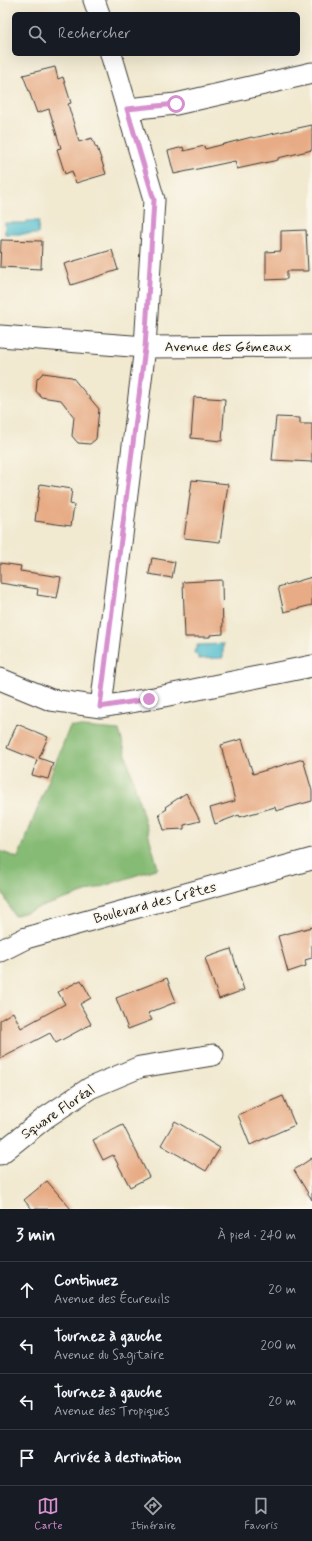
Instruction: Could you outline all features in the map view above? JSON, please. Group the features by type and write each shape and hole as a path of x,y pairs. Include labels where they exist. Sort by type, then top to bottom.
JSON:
{"street":[{"path":"94,0 97,12"},
{"path":"100,707 145,348 154,200 112,56"},
{"path":"127,109 176,104 312,73"},
{"name":"Avenue des Gémeaux","path":"0,336 145,348 312,346"},
{"path":"0,679 51,700 100,707 149,699 312,666"},
{"name":"Boulevard des Crêtes","path":"0,951 26,938 312,859"},
{"name":"Square Floréal","path":"0,1154 44,1118 90,1088 140,1067 213,1055"}],"green space":[{"path":"70,726 119,730 158,868 14,916 0,887 0,851 18,858"}],"water":[{"path":"27,221 39,221 38,234 5,234 5,223 26,223"},
{"path":"223,644 223,658 198,659 198,656 194,653 197,645"}],"building":[{"path":"55,67 58,79 63,77 71,103 68,104 79,142 92,138 96,148 97,147 106,174 76,183 72,171 65,174 57,149 61,148 49,109 37,113 23,75"},
{"path":"312,125 312,150 278,158 278,160 237,169 235,161 174,174 168,151 183,147 184,151 204,146 205,149 252,137"},
{"path":"306,230 308,271 287,271 287,279 266,280 266,252 281,251 281,231"},
{"path":"1,240 42,241 41,269 0,267"},
{"path":"112,250 118,270 71,285 64,264"},
{"path":"43,373 72,377 99,409 96,439 90,444 78,443 72,436 74,417 61,400 41,397 36,391 37,379"},
{"path":"194,397 225,399 222,441 191,438"},
{"path":"276,417 300,418 300,424 312,424 312,462 272,460"},
{"path":"192,480 228,484 220,542 184,538"},
{"path":"40,484 72,489 70,504 74,505 71,526 35,521"},
{"path":"152,558 175,562 172,578 149,574"},
{"path":"0,563 21,566 20,571 61,577 57,598 37,595 38,589 0,583"},
{"path":"312,577 312,605 284,612 278,587"},
{"path":"222,580 223,634 210,635 210,637 185,637 183,582"},
{"path":"17,724 48,737 39,758 53,763 48,779 32,775 37,760 7,748"},
{"path":"242,739 253,774 303,759 312,791 312,801 276,811 275,807 240,817 239,815 215,824 210,808 235,801 221,745"},
{"path":"186,793 200,821 184,825 184,829 164,830 159,814 167,809 165,807"},
{"path":"312,927 312,958 305,960 306,966 288,972 278,936"},
{"path":"231,949 244,990 219,999 205,958"},
{"path":"167,978 176,1002 148,1013 152,1020 128,1029 116,998"},
{"path":"81,980 91,998 80,1004 91,1024 56,1043 50,1033 0,1059 0,1020 13,1012 21,1028 65,1004 58,992"},
{"path":"283,1096 295,1125 250,1145 238,1115"},
{"path":"175,1121 220,1148 206,1171 161,1145"},
{"path":"123,1125 149,1177 130,1187 113,1155 103,1160 93,1140"},
{"path":"312,1158 312,1200 294,1170"},
{"path":"47,1181 71,1209 32,1209 24,1200"}],"route":[{"path":"149,699 100,707 145,348 154,200 142,155 127,109 176,104"}]}
